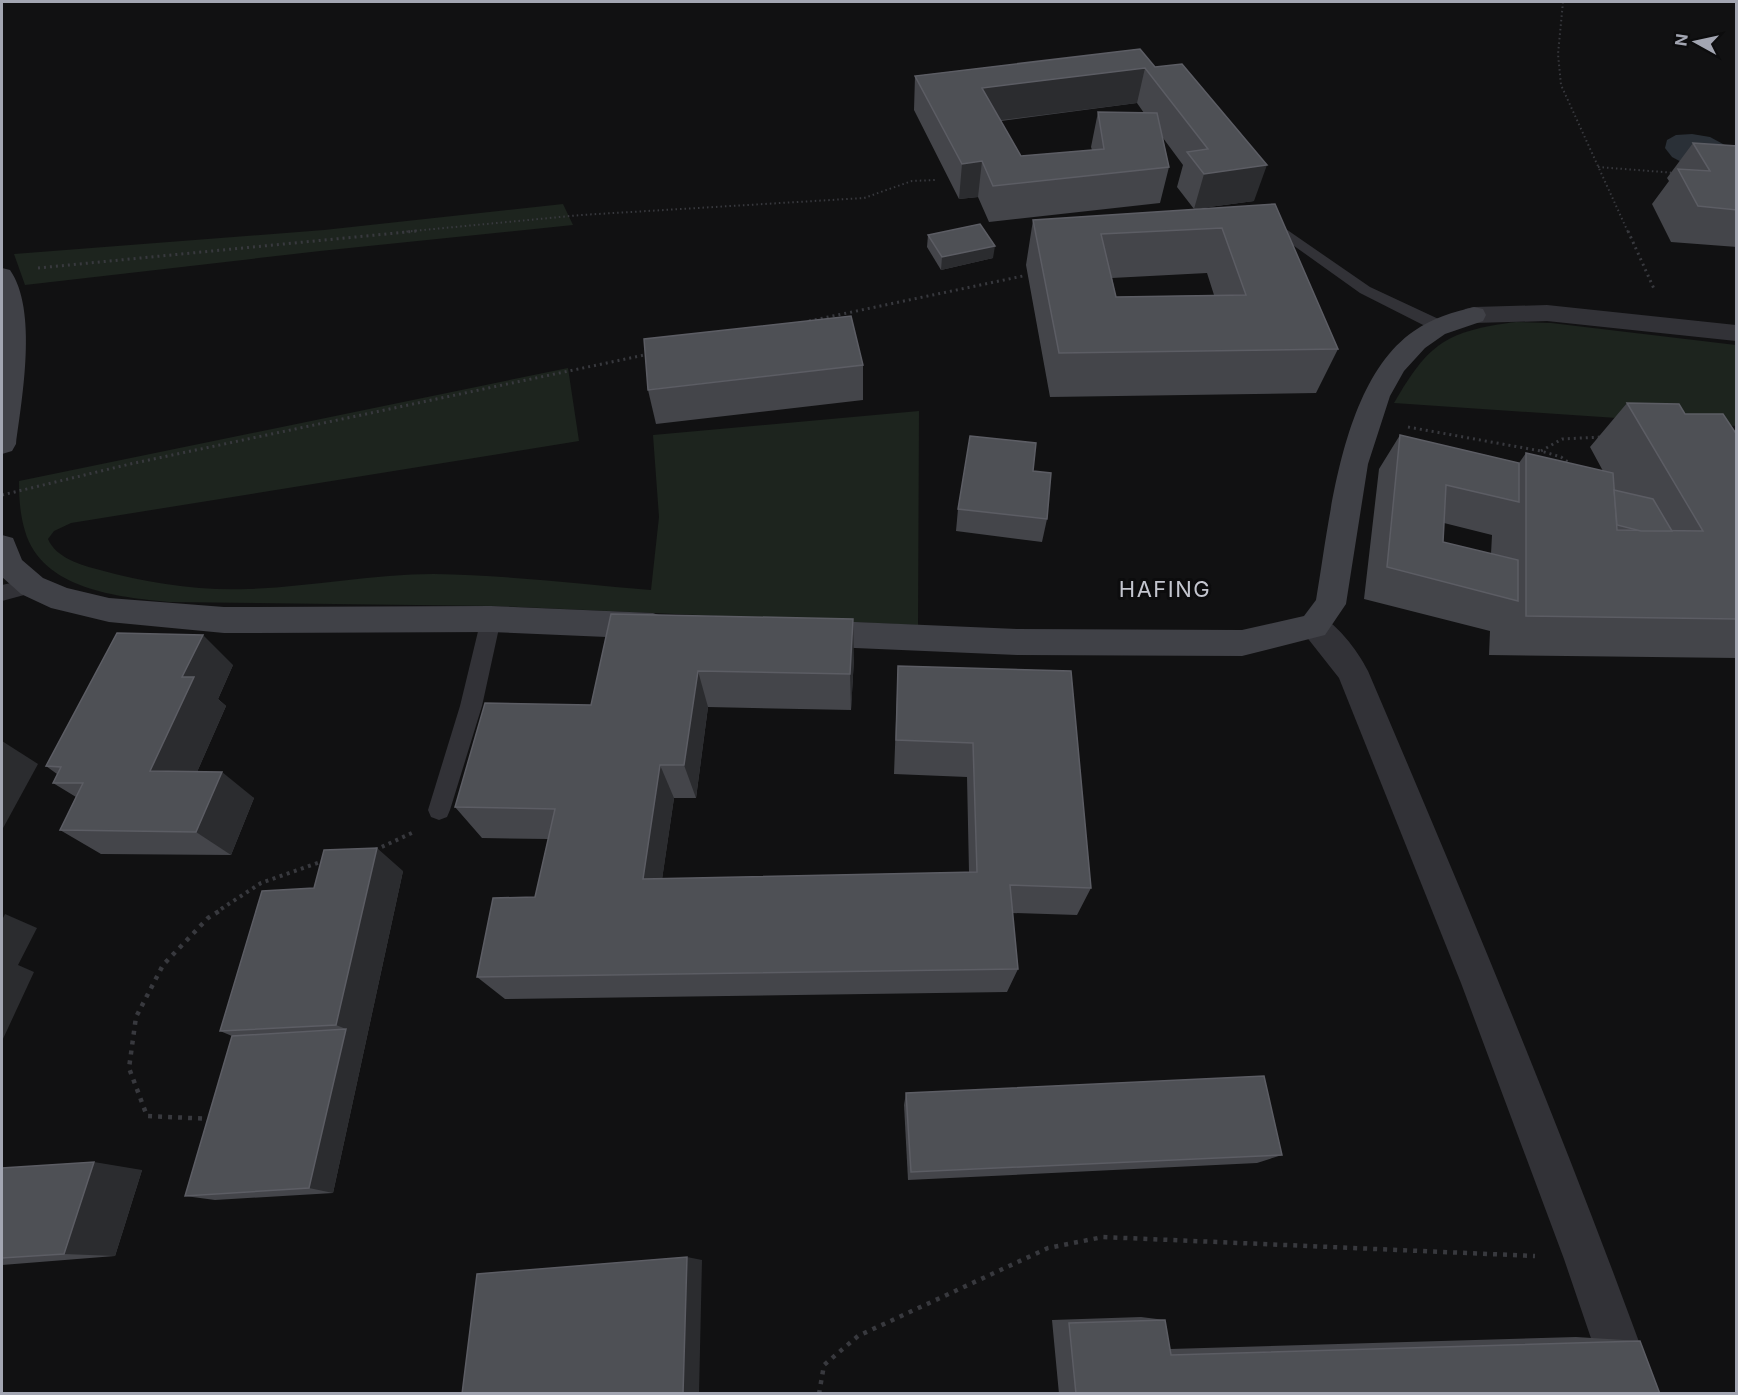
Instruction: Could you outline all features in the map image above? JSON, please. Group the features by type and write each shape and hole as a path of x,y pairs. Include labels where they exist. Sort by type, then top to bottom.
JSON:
{"street":[{"path":"2,275 15,332 2,444"},
{"path":"778,631 1017,642 1242,642 1314,626 1331,604 1359,441 1366,420 1382,386 1397,362 1417,341 1439,326 1474,315 1547,313 1737,333"},
{"path":"2,546 10,567 32,586 62,599 109,610 224,620 491,619 682,627"},
{"path":"1314,626 1352,671 1481,983 1587,1259 1634,1394"}],"lane":[{"path":"1265,219 1365,290 1439,326"},
{"path":"2,593 32,586"},
{"path":"439,810 471,706 491,619"}],"path":[{"path":"1563,2 1556,68 1561,86 1671,325"},
{"path":"1598,167 1679,173"},
{"path":"34,267 45,268 581,215 864,198 912,181 935,180"},
{"path":"803,322 1023,276"},
{"path":"2,495 130,464 652,354"},
{"path":"1366,420 1540,451 1561,457 1581,471"},
{"path":"1540,451 1562,439 1604,437"},
{"path":"365,852 385,847 419,829 439,810"},
{"path":"212,1119 147,1116 129,1068 136,1017 163,965 208,918 261,883 335,858"},
{"path":"819,1394 824,1365 858,1336 1048,1248 1103,1237 1587,1259"}],"shaded area":[{"path":"1692,134 1710,137 1736,151 1687,165 1672,157 1665,148 1667,140 1676,135"},
{"path":"563,204 573,225 25,285 14,254 324,230"},
{"path":"1516,322 1551,323 1736,345 1736,426 1394,403 1418,366 1442,343 1473,330"},
{"path":"568,368 579,441 71,523 54,531 48,539 63,556 85,566 136,579 192,587 271,588 388,576 434,574 515,578 651,590 659,517 653,435 919,411 918,625 496,606 149,600 106,593 65,578 48,566 34,551 25,531 20,506 19,481"}],"building":[{"path":"1140,49 1155,67 1182,64 1267,165 1204,174 1187,152 1208,149 1145,68 982,88 1021,156 1104,149 1098,112 1157,113 1169,167 993,186 982,161 962,164 915,76"},
{"path":"1693,143 1737,146 1737,210 1698,206 1678,169 1710,171"},
{"path":"1275,204 1338,349 1059,353 1033,220","holes":["1222,228 1246,295 1116,297 1101,234"]},
{"path":"980,224 995,246 942,257 928,235"},
{"path":"851,316 863,365 648,390 644,339"},
{"path":"1627,403 1679,404 1685,414 1723,414 1737,435 1737,619 1526,616 1526,453 1613,473 1617,530 1703,531"},
{"path":"1400,435 1519,463 1519,502 1446,485 1443,542 1518,560 1518,601 1387,567"},
{"path":"970,436 1036,443 1033,471 1051,473 1047,519 958,509"},
{"path":"1614,490 1653,499 1672,531 1641,531 1617,525"},
{"path":"611,614 853,619 850,674 698,671 684,765 660,765 643,879 977,872 973,743 896,740 898,666 1071,671 1091,888 1010,885 1018,969 477,977 493,898 535,897 555,809 455,807 485,703 591,705"},
{"path":"117,633 203,635 182,677 194,677 150,771 222,772 196,832 60,830 83,783 53,783 61,767 46,766"},
{"path":"377,848 336,1025 220,1031 262,891 314,888 324,850"},
{"path":"346,1029 309,1188 185,1196 232,1036"},
{"path":"1264,1076 1282,1155 911,1172 906,1093"},
{"path":"94,1162 64,1254 2,1258 2,1168"},
{"path":"687,1257 683,1394 462,1394 477,1274"},
{"path":"1165,1320 1171,1355 1640,1341 1660,1394 1076,1394 1069,1323"}],"district":[{"name":"HAFING","path":"1165,589"}]}
